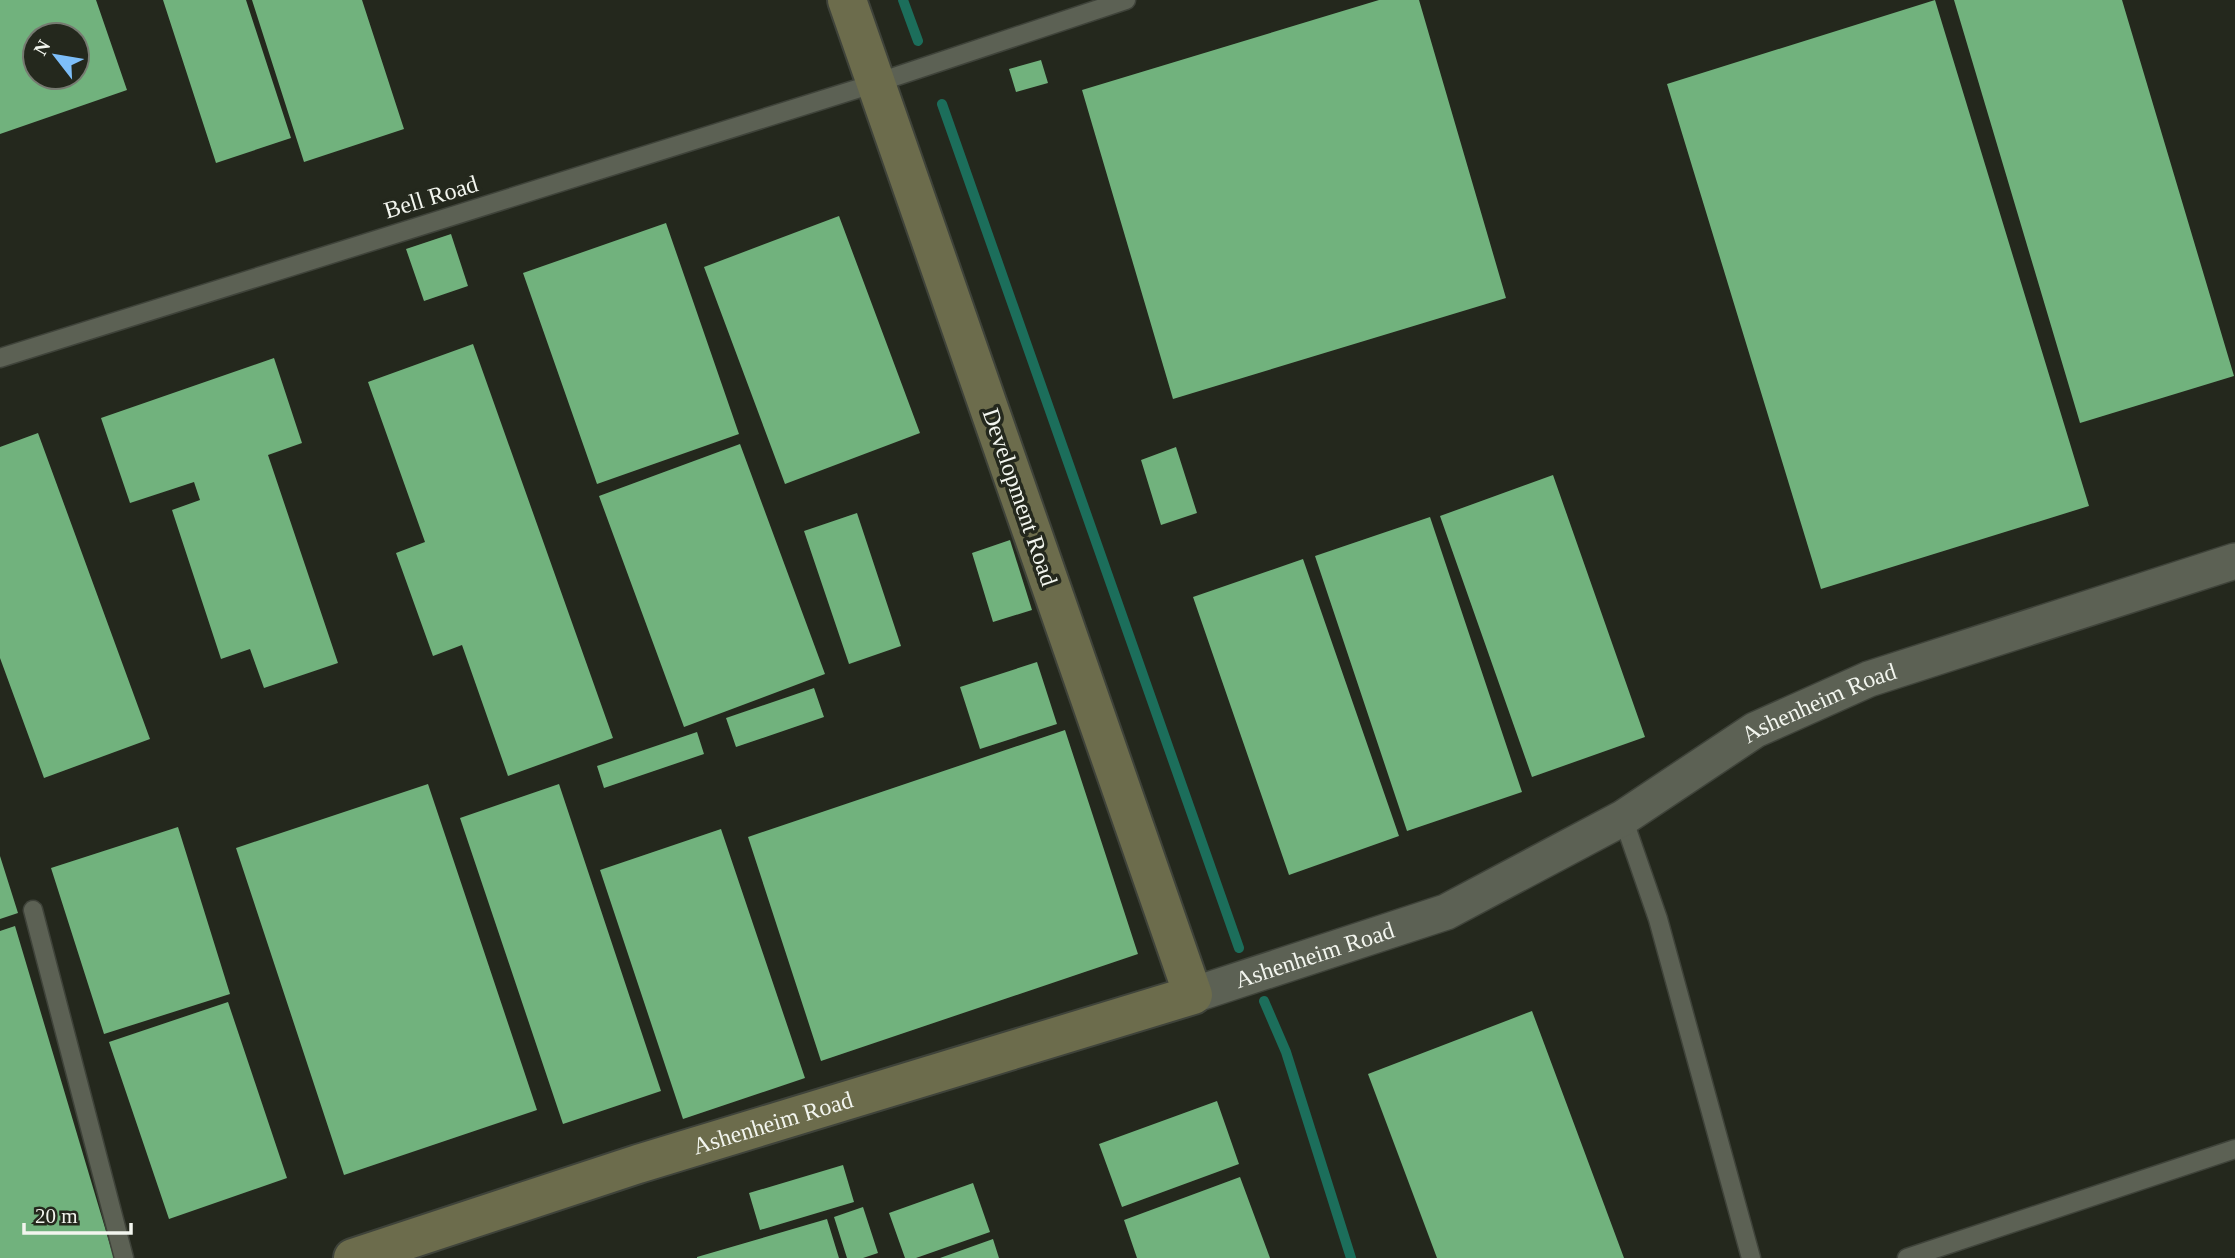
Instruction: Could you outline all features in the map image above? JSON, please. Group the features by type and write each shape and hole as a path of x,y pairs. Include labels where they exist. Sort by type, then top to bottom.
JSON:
{"street":[{"name":"Development Road","path":"847,0 1193,995"},
{"name":"Ashenheim Road","path":"353,1258 638,1164 1193,995 1446,912 1622,818 1755,730 1869,679 2234,565"}],"lane":[{"name":"Bell Road","path":"0,358 876,83 1126,0"},
{"path":"1622,818 1658,919 1751,1258"},
{"path":"33,910 124,1258"},
{"path":"1907,1258 2235,1149"}],"building":[{"path":"0,0 96,0 127,90 0,134"},
{"path":"163,0 246,0 291,138 216,163"},
{"path":"252,0 362,0 404,129 304,162"},
{"path":"1379,0 1419,0 1506,298 1173,399 1082,90"},
{"path":"1935,0 2089,506 1821,589 1667,84"},
{"path":"1954,0 2122,0 2234,376 2080,423"},
{"path":"1041,60 1048,83 1016,92 1009,69"},
{"path":"839,216 920,433 785,484 704,267"},
{"path":"666,223 739,434 597,484 523,273"},
{"path":"451,234 468,286 424,301 406,249"},
{"path":"473,344 613,738 508,776 462,645 433,656 396,553 425,542 368,382"},
{"path":"274,358 302,443 268,455 338,663 264,688 250,649 221,659 172,510 200,500 194,482 130,503 101,418"},
{"path":"38,433 150,739 44,778 0,658 0,447"},
{"path":"740,444 825,674 684,727 599,496"},
{"path":"1176,447 1197,513 1161,525 1141,460"},
{"path":"1553,475 1645,737 1532,777 1440,516"},
{"path":"857,513 901,646 849,664 804,531"},
{"path":"1430,517 1522,792 1407,831 1315,556"},
{"path":"1010,540 1032,610 993,622 972,553"},
{"path":"1303,559 1399,836 1289,875 1193,597"},
{"path":"1037,662 1057,724 980,749 960,687"},
{"path":"814,688 824,717 736,747 726,718"},
{"path":"1065,730 1138,954 821,1061 748,837"},
{"path":"697,732 704,754 604,788 597,766"},
{"path":"428,784 537,1110 344,1175 236,848"},
{"path":"559,784 661,1091 563,1124 460,818"},
{"path":"178,827 230,994 104,1034 51,868"},
{"path":"721,829 805,1078 683,1119 600,870"},
{"path":"0,856 18,913 0,919"},
{"path":"15,926 114,1258 0,1258 0,931"},
{"path":"228,1002 287,1178 169,1219 109,1042"},
{"path":"1532,1011 1624,1258 1437,1258 1368,1074"},
{"path":"1217,1101 1239,1164 1122,1207 1099,1144"},
{"path":"843,1165 854,1202 760,1230 749,1193"},
{"path":"1240,1177 1270,1258 1137,1258 1124,1220"},
{"path":"973,1183 990,1232 916,1258 905,1258 889,1213"},
{"path":"863,1207 878,1253 863,1258 847,1258 834,1217"},
{"path":"827,1219 839,1258 697,1258 697,1257"},
{"path":"993,1239 999,1258 940,1258"}],"waterway":[{"path":"903,0 918,41"},
{"path":"942,104 1239,948"},
{"path":"1264,1001 1286,1052 1351,1258"}]}
